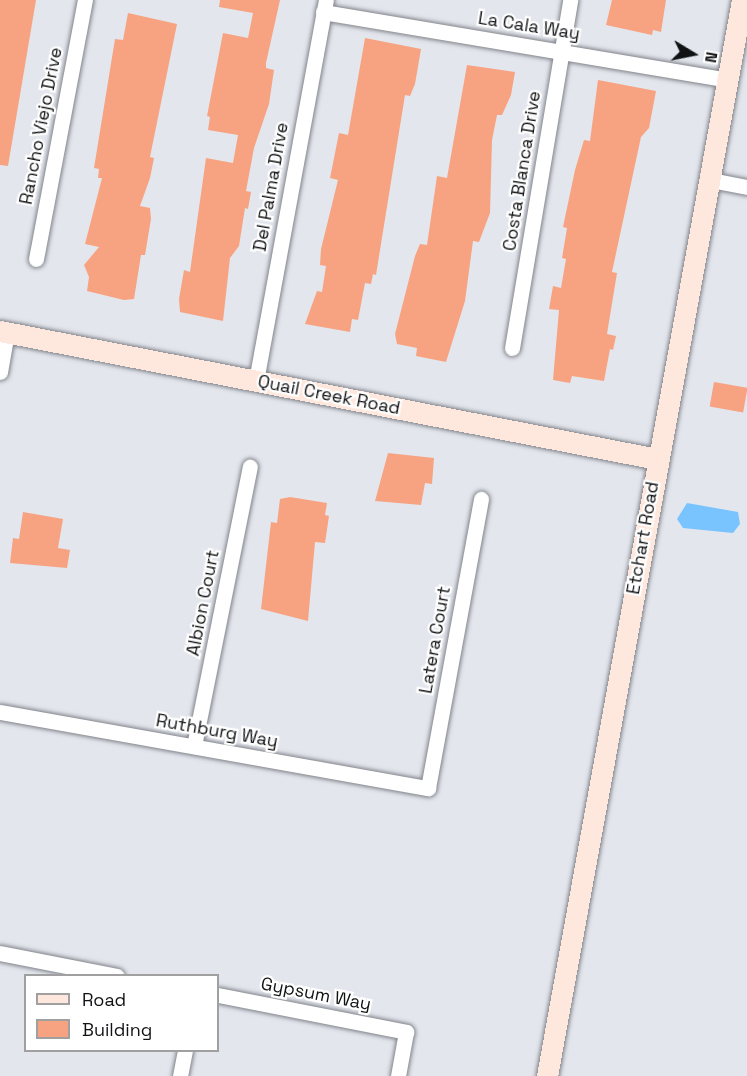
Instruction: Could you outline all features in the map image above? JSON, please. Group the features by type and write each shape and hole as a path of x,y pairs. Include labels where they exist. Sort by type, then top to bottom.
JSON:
{"street":[{"name":"Rancho Viejo Drive","path":"36,259 85,0"},
{"name":"Costa Blanca Drive","path":"512,348 570,0"},
{"name":"Etchart Road","path":"547,1076 742,0"},
{"name":"La Cala Way","path":"325,6 728,80"},
{"name":"Del Palma Drive","path":"256,381 325,6"},
{"path":"711,180 747,187"},
{"name":"Quail Creek Road","path":"4,331 657,459"},
{"path":"0,372 4,331"},
{"name":"Albion Court","path":"194,746 250,467"},
{"name":"Latera Court","path":"428,788 481,499"},
{"name":"Ruthburg Way","path":"0,712 428,788"},
{"path":"0,953 112,974"},
{"name":"Gypsum Way","path":"219,995 406,1032 399,1076"},
{"path":"180,1076 185,1052"}],"water":[{"path":"687,503 738,512 740,524 733,533 683,528 677,519"}],"building":[{"path":"0,0 36,0 8,166 0,165"},
{"path":"220,0 280,0 266,63 266,68 274,70 269,104 254,148 246,191 251,192 248,209 245,208 239,246 230,258 223,321 180,312 179,299 184,270 190,272 206,158 233,163 238,135 208,130 210,117 207,116 223,33 248,38 253,13 219,7"},
{"path":"612,0 666,0 661,32 653,30 652,35 606,25"},
{"path":"128,13 177,24 150,157 154,158 150,178 140,206 150,208 151,219 145,255 141,255 134,299 124,300 87,291 89,277 84,265 99,247 85,244 102,178 98,178 99,169 94,168 115,39 123,40"},
{"path":"365,38 421,49 415,84 410,96 405,95 376,275 373,274 371,284 365,283 358,320 352,319 350,332 305,324 317,291 322,292 326,266 320,265 321,249 338,180 330,178 339,133 348,135"},
{"path":"467,65 515,72 511,95 502,115 497,115 492,140 490,213 479,242 473,241 465,301 446,362 416,356 417,348 397,344 395,334 415,256 420,244 427,245 437,176 447,178"},
{"path":"598,80 656,91 649,128 641,137 612,272 617,273 607,334 616,336 613,350 610,349 604,381 572,376 570,383 553,380 559,310 549,309 553,286 561,288 566,259 562,258 567,228 563,227 584,140 590,141"},
{"path":"714,382 747,388 743,413 710,407"},
{"path":"388,453 434,458 432,484 425,483 421,505 375,501"},
{"path":"290,497 327,503 325,515 329,516 325,543 315,542 308,621 261,609 271,522 277,523 280,499"},
{"path":"23,512 63,519 58,548 70,550 67,568 10,563 13,538 19,539"}]}
